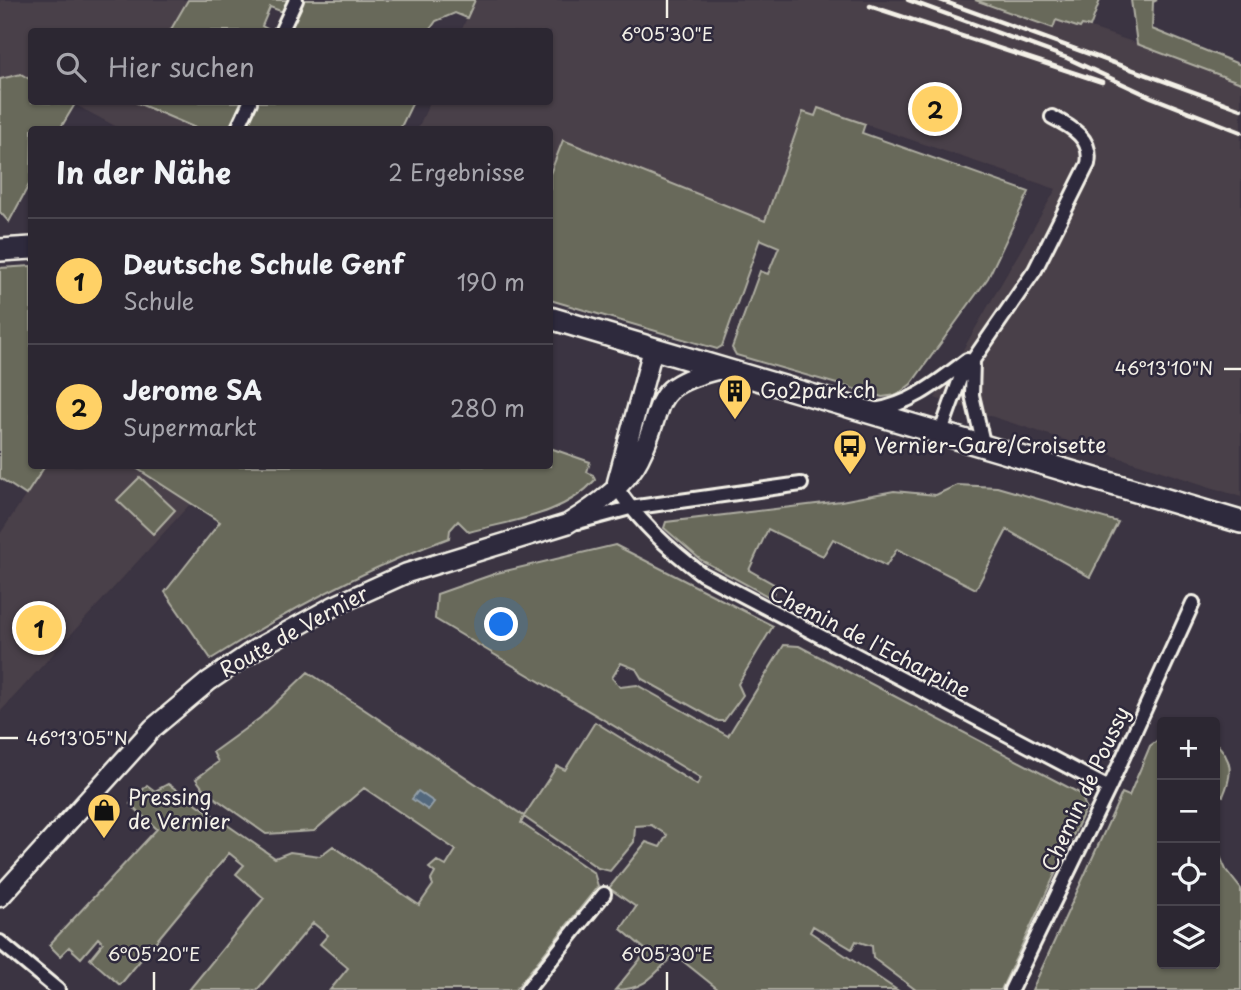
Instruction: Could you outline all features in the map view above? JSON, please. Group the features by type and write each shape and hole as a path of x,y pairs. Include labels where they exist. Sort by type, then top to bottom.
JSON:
{"main road":[{"path":"2,248 28,248"},
{"path":"553,319 1241,522"}],"street":[{"path":"283,28 296,0"},
{"path":"239,126 249,105"},
{"path":"940,434 960,379 973,355 1034,270 1088,164 1089,150 1086,142 1072,127 1052,117"},
{"path":"615,485 653,349"},
{"path":"864,412 901,404 923,393 973,355"},
{"path":"973,355 972,395 984,447"},
{"name":"Route de Vernier","path":"0,897 153,728 209,681 256,649 334,606 407,573 567,524 586,513 638,460 654,413 671,389 692,376 721,369"},
{"path":"567,524 630,508 801,484"},
{"name":"Chemin de l'Echarpine","path":"615,485 639,522 702,574 1109,788"},
{"name":"Chemin de Poussy","path":"1011,990 1109,788 1193,603"},
{"path":"527,990 604,894"},
{"path":"0,942 58,990"}],"shaded area":[{"path":"0,0 188,0 172,28 28,28 28,78 21,74 0,79"},
{"path":"475,0 1017,0 1080,28 1082,25 1145,46 1241,65 1241,497 935,398 1056,189 818,108 815,116 803,113 766,221 563,140 553,166 553,126 419,126 429,105 553,105 553,28 462,28"},
{"path":"76,105 142,105 191,126 115,126"},
{"path":"43,469 136,469 190,504 0,712 0,534"}],"green space":[{"path":"188,0 288,0 283,12 270,7 262,26 266,28 172,28"},
{"path":"301,0 475,0 467,18 455,13 436,21 431,28 289,28"},
{"path":"975,0 1100,0 1090,27 1082,25 1080,28 1056,20 1053,28"},
{"path":"1131,0 1157,0 1153,2 1152,29 1241,65 1241,83 1137,44"},
{"path":"21,74 28,78 28,105 74,105 62,126 28,126 28,187 9,222 0,212 0,79"},
{"path":"142,105 241,105 230,126 191,126"},
{"path":"254,105 412,105 401,126 245,126"},
{"path":"818,108 865,124 862,133 1029,192 988,278 911,384 897,395 882,397 736,355 732,348 760,271 768,274 779,247 760,239 722,346 717,349 553,301 553,166 563,140 765,221 803,112 815,116"},
{"path":"28,266 28,469 43,469 26,495 0,478 0,268"},
{"path":"553,449 590,462 587,472 593,475 595,480 568,501 537,515 469,532 458,521 450,530 449,538 387,563 327,592 211,659 165,592 220,522 138,469 553,469"},
{"path":"140,477 175,510 153,534 117,500"},
{"path":"957,485 997,487 1118,522 1090,577 1007,530 976,589 897,549 886,566 833,539 823,556 768,529 749,570 777,586 771,598 701,560 664,528 666,522 841,501 894,491 936,495"},
{"path":"615,545 773,626 738,684 743,695 724,721 718,721 642,679 636,669 621,663 612,678 620,687 637,685 728,736 784,645 799,646 1081,794 1086,808 1001,990 916,990 873,958 872,946 856,941 852,949 813,926 810,932 897,990 719,990 674,954 642,984 615,990 647,951 621,929 636,907 609,888 646,842 660,847 667,835 651,825 635,826 634,842 610,871 598,868 524,817 521,823 594,873 598,886 515,990 330,990 348,968 320,944 328,935 313,923 257,990 189,990 264,898 236,874 244,865 229,853 120,985 90,959 103,943 98,938 81,958 69,947 60,956 49,945 157,829 130,804 147,785 155,791 168,784 275,858 290,852 320,856 333,846 419,905 433,885 431,880 435,873 429,868 437,861 446,866 456,850 364,788 314,831 266,834 205,791 196,779 218,762 213,752 260,718 308,672 524,816 557,766 565,770 595,722 697,785 701,778 435,619 437,594 497,573"},
{"path":"1157,741 1157,969 1220,969 1220,856 1226,870 1241,889 1241,990 1032,990 1122,793 1129,796 1150,746"},
{"path":"1220,748 1230,767 1223,796 1220,795"}],"water":[{"path":"418,791 434,802 428,810 412,799"}],"railway":[{"path":"908,0 1067,58 1151,97 1241,132"},
{"path":"940,0 1241,109"},
{"path":"870,6 1102,82"}],"place":[{"name":"Jerome SA","path":"935,109"},
{"name":"Go2park.ch","path":"735,421"},
{"name":"Vernier-Gare/Croisette","path":"850,476"},
{"name":"Deutsche Schule Genf","path":"39,628"},
{"name":"Pressing de Vernier","path":"104,840"}]}
